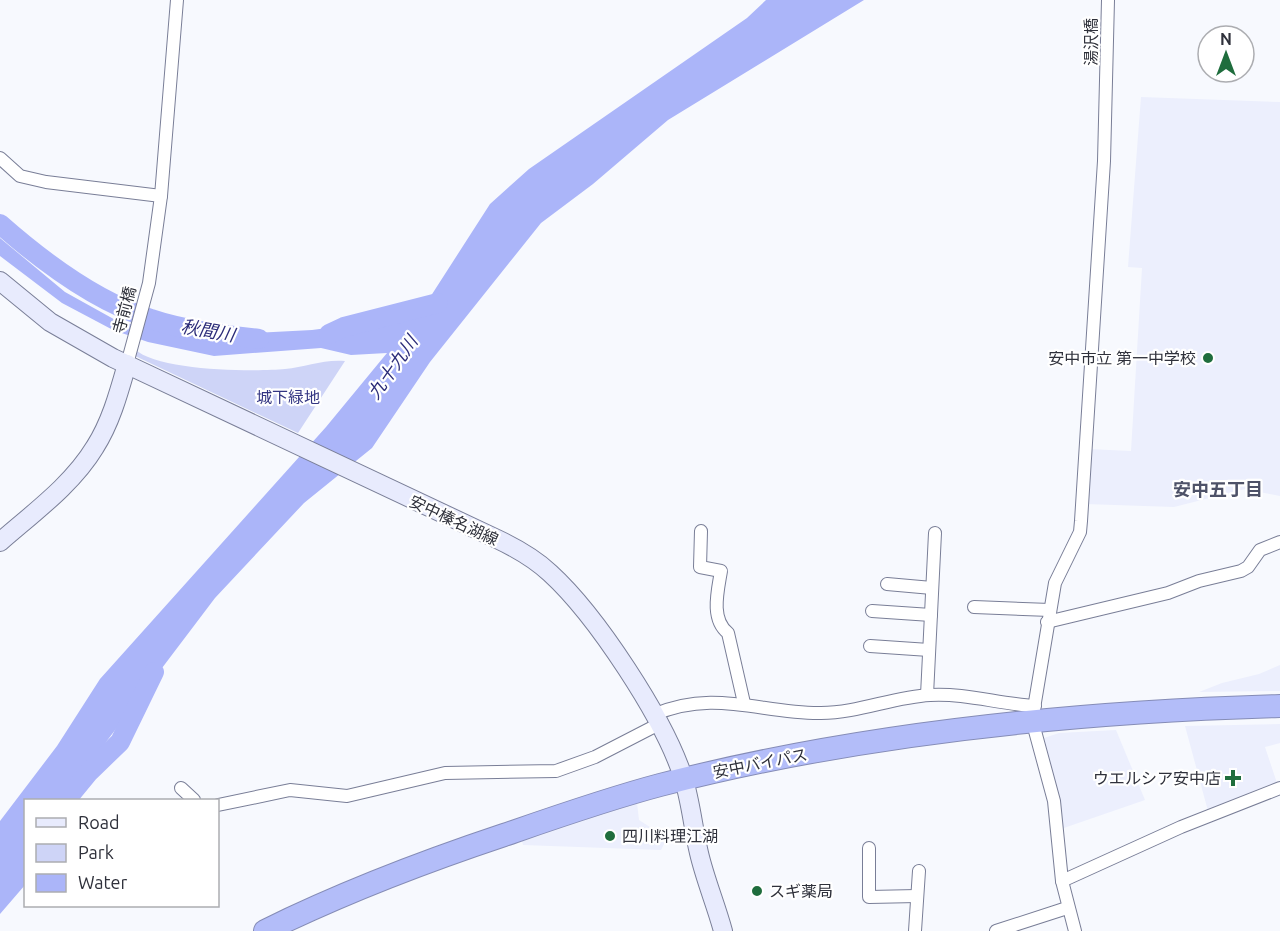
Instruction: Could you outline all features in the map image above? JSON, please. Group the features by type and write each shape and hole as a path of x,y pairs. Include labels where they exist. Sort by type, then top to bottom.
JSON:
{"highway":[{"name":"安中バイパス","path":"265,931 308,910 441,856 626,795 684,779 855,744 1033,713 1280,706"}],"main road":[{"name":"安中榛名湖線","path":"0,281 50,322 127,364 517,549 548,571 583,609 656,719 684,779 698,853 723,931"},
{"path":"0,542 59,490 96,446 109,421 127,364"}],"street":[{"name":"寺前橋","path":"127,364 148,283 161,196 177,0"},
{"name":"湯沢橋","path":"1033,713 1055,583 1080,532 1108,84 1108,0"},
{"path":"0,158 20,176 161,196"},
{"path":"701,531 700,567 721,571 716,604 723,629 728,633 744,703"},
{"path":"927,695 935,533"},
{"path":"974,607 1049,616 1168,593 1199,581 1241,571 1248,567 1266,546 1280,542"},
{"path":"887,584 932,588"},
{"path":"872,611 931,615"},
{"path":"870,646 929,650"},
{"path":"219,806 290,790 347,796 445,773 556,771 595,757 679,706 744,703 823,713 927,695 960,694 1010,705 1033,713 1054,801 1062,881 1067,908 1075,931"},
{"path":"180,788 192,799"},
{"path":"1062,881 1181,827 1280,788"},
{"path":"869,848 869,897 917,896"},
{"path":"915,931 919,871"},
{"path":"996,931 1067,908"}],"shaded area":[{"name":"安中市立 第一中学校","path":"1141,97 1280,102 1280,496 1245,489 1174,507 1085,504 1088,449 1131,451 1142,268 1128,267"},
{"path":"1280,665 1280,691 1199,692 1222,683 1259,674"},
{"path":"1280,724 1280,743 1265,747 1278,786 1208,811 1185,726"},
{"path":"1116,730 1145,800 1058,830 1041,739 1059,733"},
{"path":"637,803 639,820 667,838 661,850 523,845 521,836"}],"green space":[{"name":"城下緑地","path":"135,349 163,362 229,370 285,369 322,362 345,361 298,433 133,355"}],"water":[{"path":"766,0 864,0 668,120 593,184 541,223 430,362 372,448 304,503 215,598 106,742 78,799 24,799 24,886 0,914 0,821 57,746 100,679 326,427 387,353 351,355 321,348 214,356 148,342 113,330 62,303 0,256 0,238 65,292 119,322 199,336 312,330 418,316 490,204 529,169 747,18"}],"waterway":[{"name":"秋間川","path":"0,224 71,279 131,312 177,326 259,339"},
{"name":"秋間川","path":"329,334 344,327 438,303"},
{"name":"九十九川","path":"67,799 89,772 120,742 154,672"}],"place":[{"name":"安中市立 第一中学校","path":"1208,358"},
{"name":"ウエルシア安中店","path":"1233,778"},
{"name":"四川料理江湖","path":"610,836"},
{"name":"スギ薬局","path":"757,891"}],"district":[{"name":"安中五丁目","path":"1218,489"}]}
